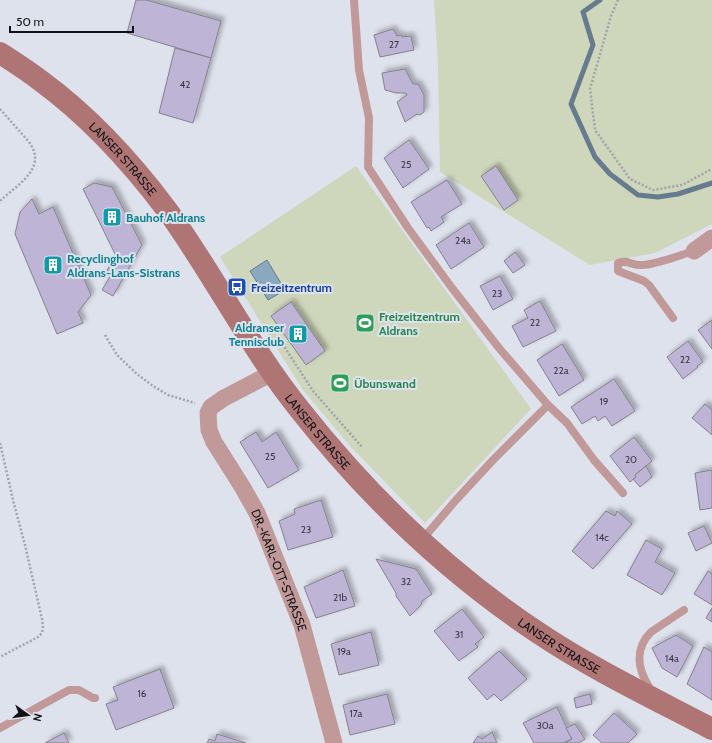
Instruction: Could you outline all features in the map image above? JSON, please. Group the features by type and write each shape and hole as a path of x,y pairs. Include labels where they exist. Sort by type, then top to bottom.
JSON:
{"main road":[{"name":"LANSER STRASSE","path":"0,53 42,81 112,144 168,211 272,373 299,410 326,443 376,496 422,541 461,575 536,632 588,664 712,729"}],"street":[{"path":"694,251 712,238"},
{"path":"212,407 224,398 272,373"},
{"name":"DR.-KARL-OTT-STRASSE","path":"212,407 208,413 209,430 214,442 257,513 302,625 334,743"}],"lane":[{"path":"354,0 359,70 369,118 368,167 408,228 498,348 548,405 567,423 594,460 623,493"},
{"path":"673,318 649,285 644,281 618,271 618,263 625,262 634,265 645,265 694,251"},
{"path":"422,541 456,500 493,460 548,405"},
{"path":"645,694 648,686 642,675 639,661 641,646 651,632 684,610"},
{"path":"0,728 69,690 79,690 95,698"}],"path":[{"path":"618,0 611,16 590,89 595,130 630,179 653,190 682,185 712,169"},
{"path":"0,109 32,146 36,158 35,166 30,173 0,201"},
{"path":"105,335 117,355 137,374 153,386 168,395 181,400 212,407"},
{"path":"278,337 313,391 362,447"},
{"path":"0,443 38,599 43,627 42,632 38,637 0,657"}],"green space":[{"path":"434,0 712,0 712,224 655,253 590,265 440,172 438,65"},
{"name":"Freizeitzentrum Aldrans","path":"356,166 531,409 425,523 351,447 303,390 220,257"}],"water":[{"path":"267,260 285,290 268,300 250,271"}],"building":[{"path":"136,0 146,0 221,21 211,58 127,33"},
{"path":"393,29 397,36 411,36 414,50 380,57 374,35"},
{"path":"175,48 211,58 193,123 159,113"},
{"path":"405,69 413,84 418,84 424,95 424,112 420,115 417,114 405,122 397,102 407,95 406,93 396,93 385,90 382,73"},
{"path":"409,140 429,169 403,188 384,158"},
{"path":"496,166 518,200 504,210 481,176"},
{"path":"447,180 462,204 441,217 444,222 431,231 429,227 427,228 411,202"},
{"name":"Bauhof Aldrans","path":"94,183 112,187 142,245 113,296 102,290 112,273 107,270 116,256 83,189"},
{"name":"Recyclinghof Aldrans-Lans-Sistrans","path":"32,199 39,214 53,207 91,295 78,312 83,323 57,334 15,234 20,212"},
{"path":"469,223 484,247 451,269 436,245"},
{"path":"515,252 525,265 513,273 504,261"},
{"path":"500,276 513,299 493,310 480,286"},
{"path":"540,301 556,331 523,347 512,326 528,318 524,310"},
{"name":"Aldranser Tennisclub","path":"291,302 325,351 306,365 271,316"},
{"path":"712,320 712,349 698,330"},
{"path":"688,341 703,362 683,379 667,357"},
{"path":"562,344 584,380 559,396 537,360"},
{"path":"614,379 635,411 612,426 605,416 598,421 595,416 582,424 571,407"},
{"path":"705,404 712,410 712,435 692,418"},
{"path":"256,432 262,442 276,432 299,470 268,488 240,442"},
{"path":"634,437 652,461 635,475 636,477 630,482 610,456"},
{"path":"646,466 652,477 640,487 633,479 636,477 635,475"},
{"path":"712,470 712,508 700,510 695,473"},
{"path":"321,500 333,537 288,550 279,521 295,514 294,509"},
{"path":"606,511 615,516 617,511 632,524 593,569 572,551"},
{"path":"704,526 712,543 696,551 688,533"},
{"path":"646,540 662,549 655,562 675,573 662,595 627,575"},
{"path":"376,559 416,569 432,594 422,601 421,605 410,616 396,596 396,593"},
{"path":"343,570 355,606 316,618 304,587"},
{"path":"708,571 712,574 712,605 694,594"},
{"path":"712,608 712,622 706,618"},
{"path":"462,609 484,637 475,644 478,647 459,661 434,631"},
{"path":"371,632 379,665 339,675 331,644"},
{"path":"676,635 693,646 677,677 662,668 652,648"},
{"path":"704,647 712,652 712,700 687,684"},
{"path":"499,651 527,679 501,701 494,694 487,700 468,678"},
{"path":"160,669 174,708 116,730 106,704 118,700 113,687"},
{"path":"387,694 395,724 350,735 343,705"},
{"path":"590,694 592,704 576,708 574,698"},
{"path":"557,707 572,739 563,743 534,743 523,723"},
{"path":"614,713 637,734 628,743 602,743 593,735"},
{"path":"575,724 585,739 579,743 565,743 572,739 566,728"},
{"path":"492,732 497,743 473,743 478,736 482,739"},
{"path":"64,733 69,743 45,743"},
{"path":"217,734 246,743 207,743 209,739 215,741"}],"waterway":[{"path":"600,0 583,12 593,45 571,104 595,157 610,174 638,195 658,197 678,194 712,183"}],"place":[{"name":"Bauhof Aldrans","path":"112,217"},
{"name":"Recyclinghof Aldrans-Lans-Sistrans","path":"53,265"},
{"name":"Freizeitzentrum","path":"237,287"},
{"name":"Freizeitzentrum Aldrans","path":"365,323"},
{"name":"Aldranser Tennisclub","path":"298,334"},
{"name":"Übunswand","path":"340,383"}]}
